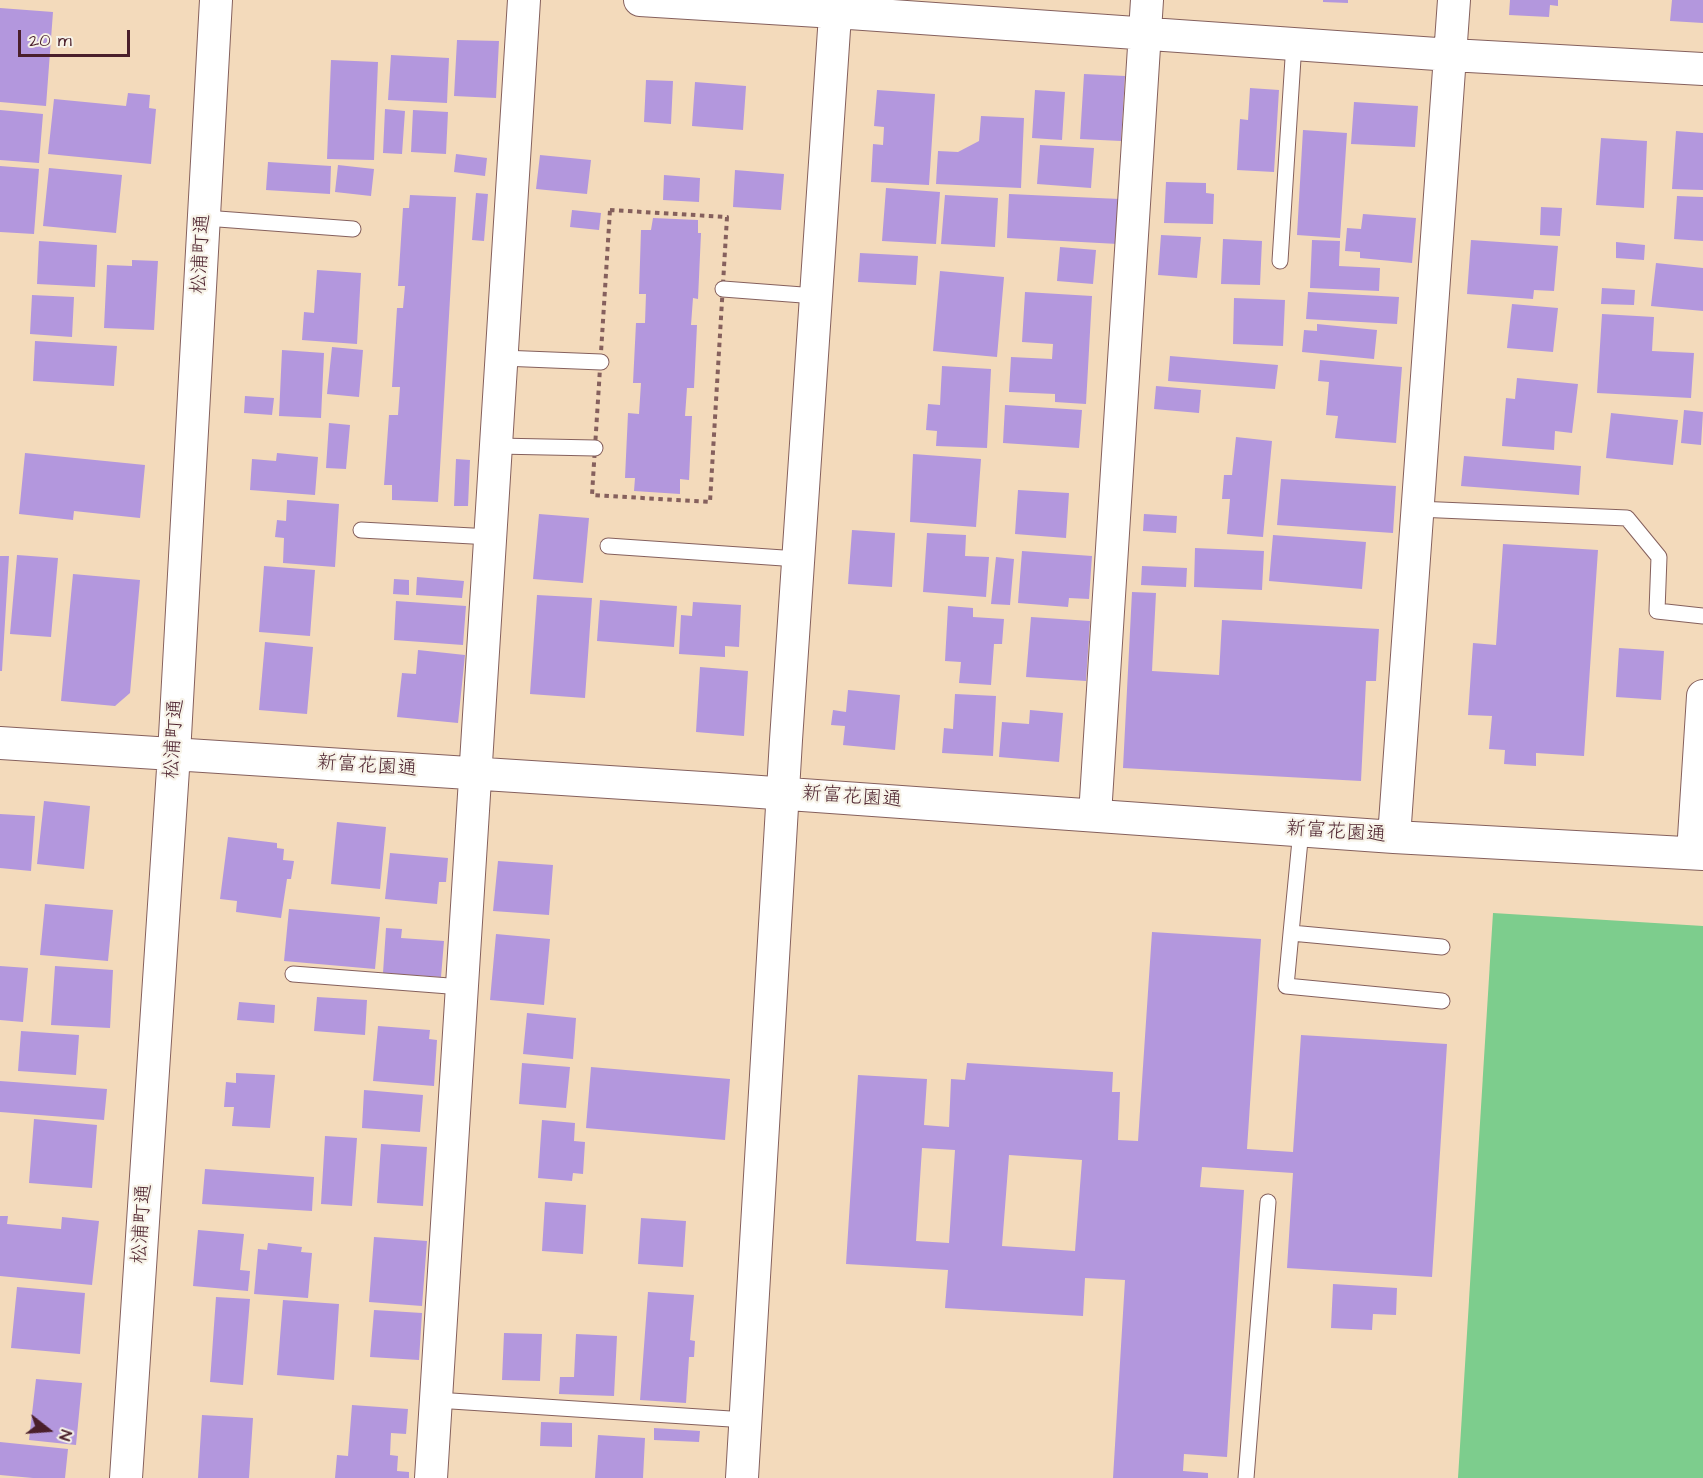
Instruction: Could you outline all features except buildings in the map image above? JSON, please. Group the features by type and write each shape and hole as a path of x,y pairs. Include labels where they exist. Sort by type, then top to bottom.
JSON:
{"street":[{"name":"松浦町通","path":"126,1478 174,754 216,0"},
{"path":"431,1478 524,0"},
{"path":"640,0 835,6 1294,44 1703,69"},
{"path":"1095,815 1147,0"},
{"path":"1394,837 1454,0"},
{"path":"742,1478 782,794 835,6"},
{"path":"1698,854 1703,696"},
{"name":"新富花園通","path":"0,743 1095,815 1394,837 1698,854"}],"lane":[{"path":"1280,261 1294,44"},
{"path":"205,218 353,229"},
{"path":"723,289 816,296"},
{"path":"502,358 601,362"},
{"path":"496,446 595,448"},
{"path":"1417,509 1627,518 1659,556 1657,611 1703,616"},
{"path":"361,530 491,537"},
{"path":"608,546 798,559"},
{"path":"1301,830 1286,986 1442,1001"},
{"path":"1291,933 1442,947"},
{"path":"293,974 462,987"},
{"path":"1246,1478 1268,1202"},
{"path":"436,1400 746,1420"}],"path":[{"path":"610,210 727,217 723,289 710,502 592,495 610,210"}],"green space":[{"path":"1493,913 1703,926 1703,1478 1458,1478"}]}
